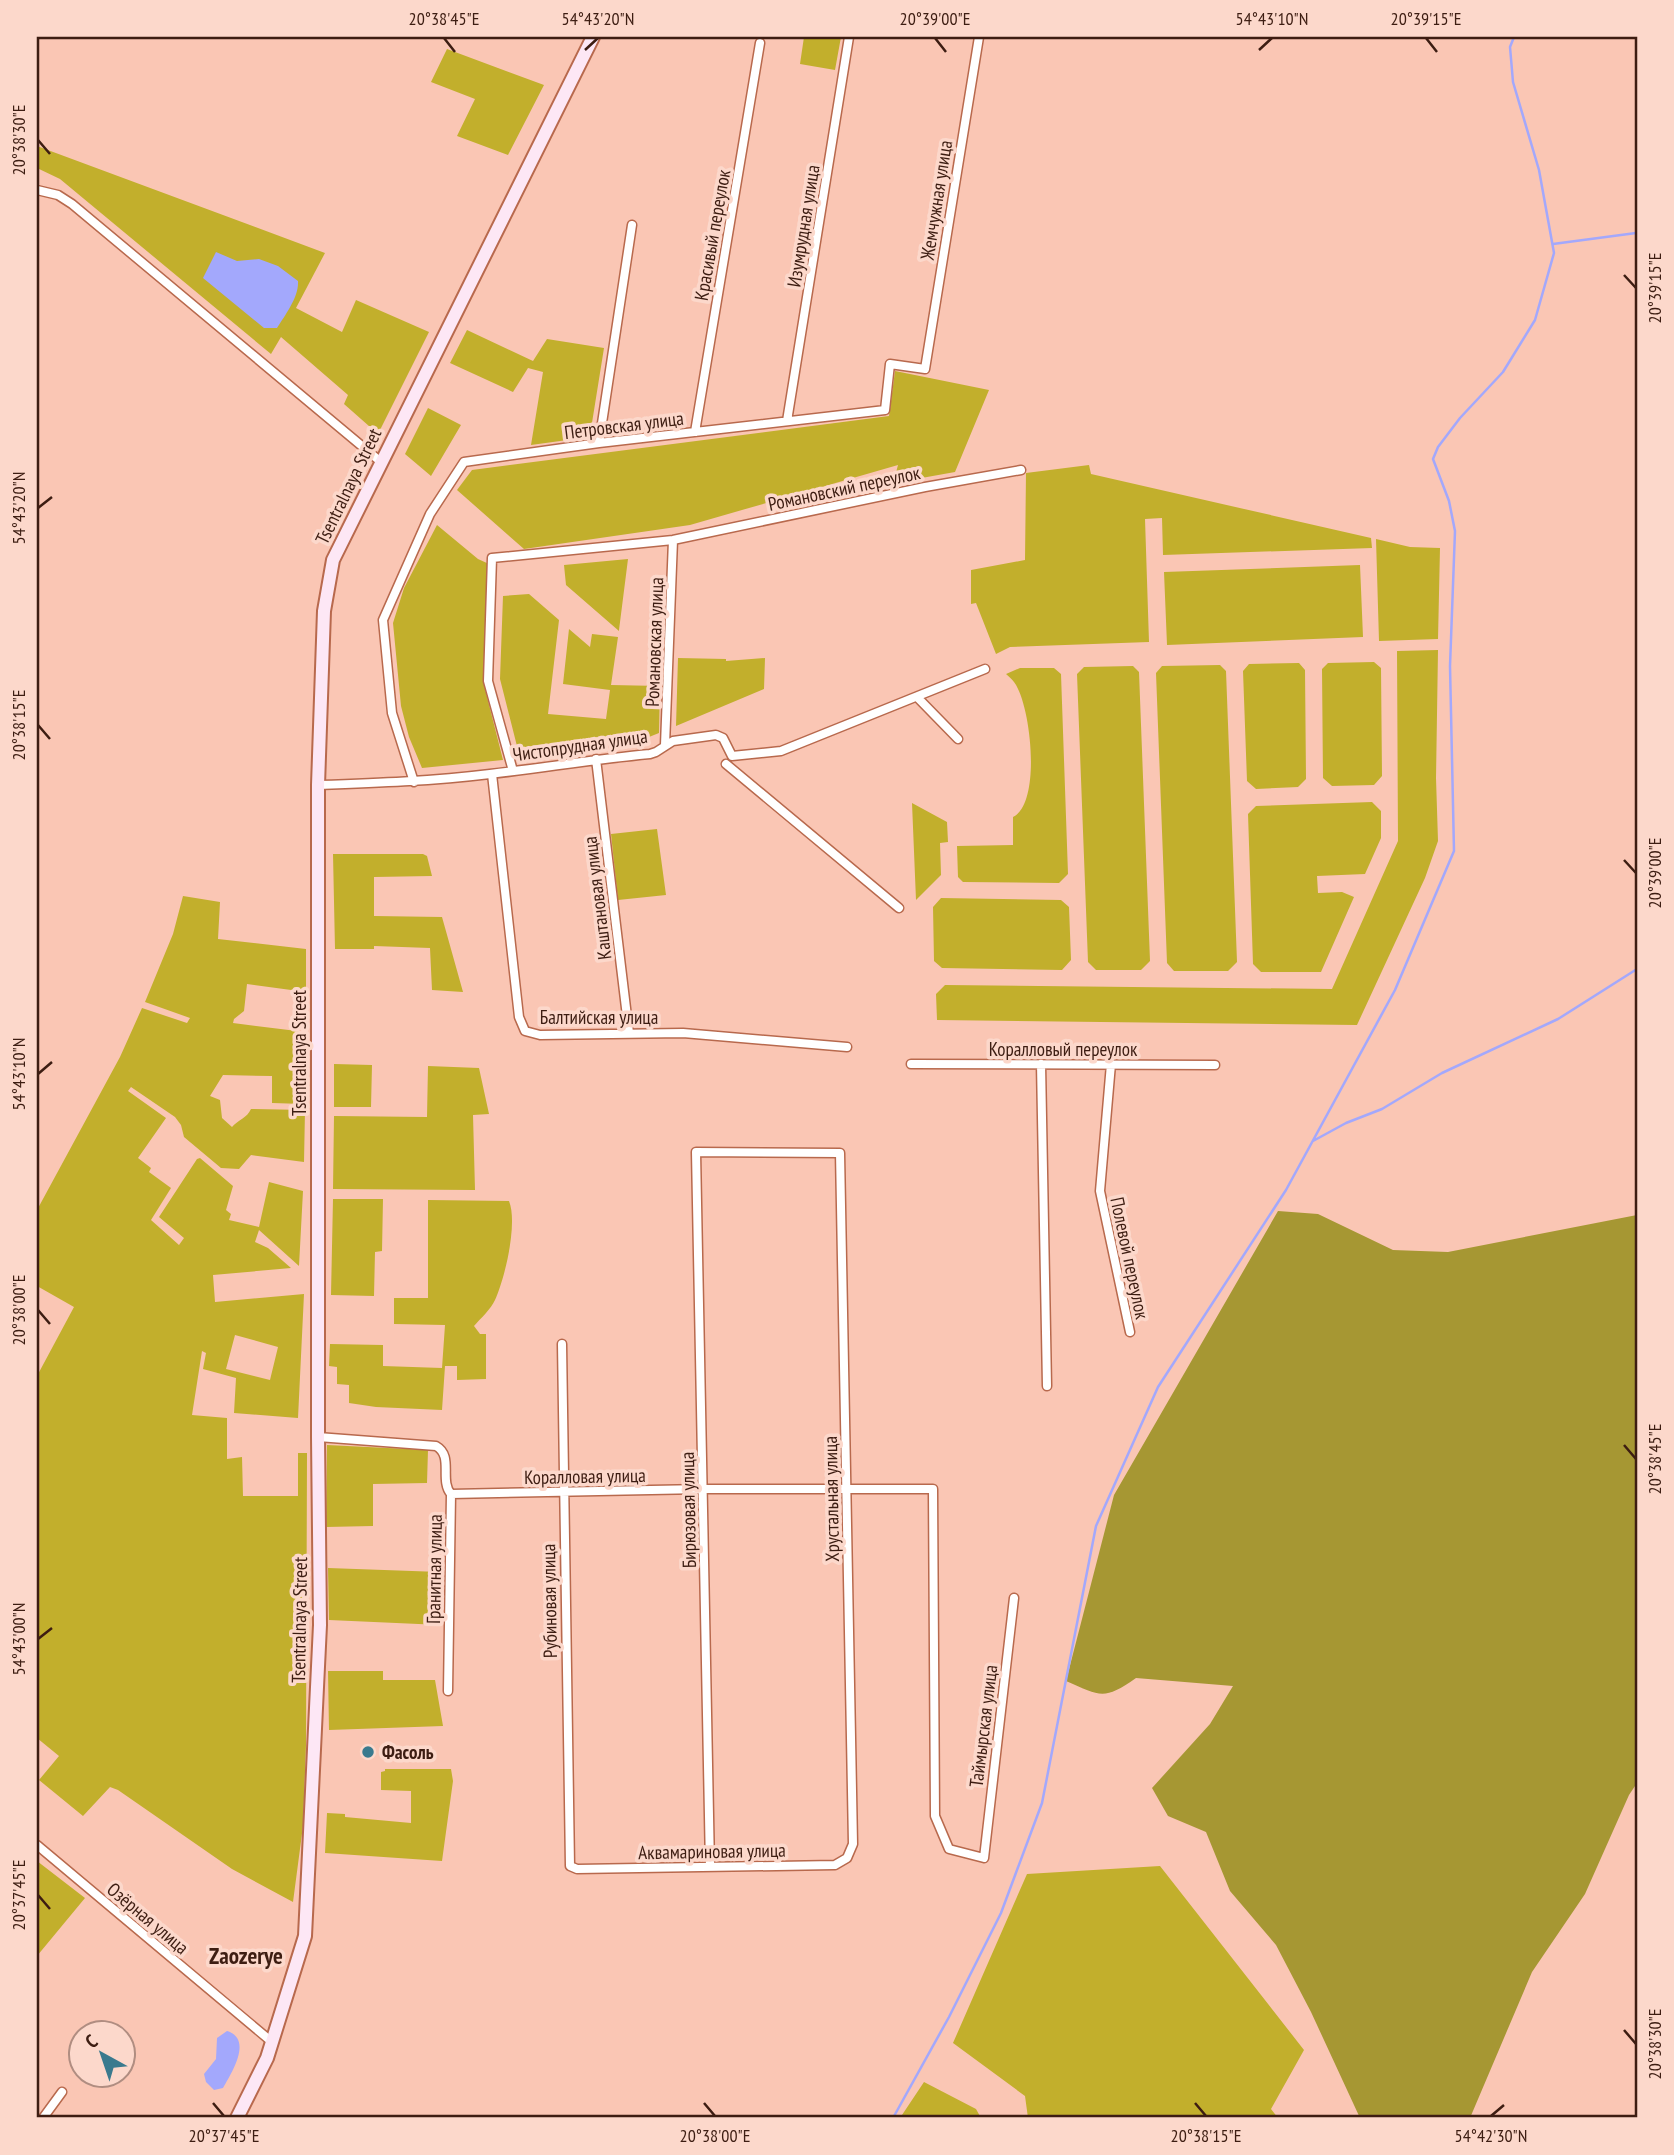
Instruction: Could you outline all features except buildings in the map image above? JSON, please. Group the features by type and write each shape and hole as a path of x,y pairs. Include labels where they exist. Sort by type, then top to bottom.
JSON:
{"main road":[{"name":"Tsentralnaya Street","path":"237,2118 267,2058 304,1936 320,1625 318,785 324,611 333,560 593,37"}],"street":[{"name":"Изумрудная улица","path":"787,421 849,37"},
{"name":"Жемчужная улица","path":"925,369 979,37"},
{"name":"Красивый переулок","path":"695,432 760,43"},
{"path":"37,190 58,195 72,204 381,462"},
{"path":"599,443 632,225"},
{"name":"Петровская улица","path":"414,782 392,713 383,620 430,514 464,462 599,443 885,410 890,364 925,369"},
{"name":"Романовский переулок","path":"673,540 1021,470"},
{"path":"513,771 488,681 492,558 673,540"},
{"name":"Романовская улица","path":"665,745 673,540"},
{"name":"Чистопрудная улица","path":"318,785 414,782 492,774 650,754 673,741 716,735 723,738 732,756 781,751 985,669"},
{"path":"917,697 958,738"},
{"name":"Каштановая улица","path":"596,759 629,1033"},
{"path":"726,764 899,908"},
{"name":"Балтийская улица","path":"492,774 519,1017 525,1031 540,1035 683,1033 848,1047"},
{"name":"Коралловый переулок","path":"911,1064 1215,1065"},
{"path":"1041,1064 1047,1386"},
{"name":"Полевой переулок","path":"1111,1064 1100,1191 1130,1332"},
{"name":"Бирюзовая улица","path":"710,1867 696,1152 840,1153"},
{"name":"Хрустальная улица","path":"840,1153 853,1844"},
{"name":"Рубиновая улица","path":"562,1344 568,1858"},
{"name":"Гранитная улица","path":"318,1437 436,1446 443,1449 446,1485 451,1494 448,1691"},
{"name":"Коралловая улица","path":"451,1494 704,1489 933,1489 935,1816 949,1849 984,1858"},
{"name":"Таймырская улица","path":"984,1858 1014,1598"},
{"name":"Аквамариновая улица","path":"568,1858 570,1866 577,1869 835,1865 847,1858 853,1844"},
{"name":"Озёрная улица","path":"37,1845 272,2042"},
{"path":"43,2118 62,2092"}],"shaded area":[{"path":"804,37 841,37 835,70 800,64"},
{"path":"447,49 544,85 508,155 457,136 475,99 431,82"},
{"path":"37,146 325,253 296,308 342,332 356,300 429,332 378,434 344,404 348,395 281,337 271,354 60,179 37,168"},
{"path":"467,330 533,361 547,339 604,348 591,429 582,438 531,445 543,372 528,368 513,392 450,363"},
{"path":"895,371 989,390 955,472 894,480 898,465 690,525 524,549 457,490 472,470 889,416"},
{"path":"428,408 461,425 431,476 405,454"},
{"path":"1089,465 1091,474 1371,538 1372,548 1163,555 1162,518 1145,519 1149,642 1010,647 996,654 976,603 971,604 971,570 1025,560 1026,473"},
{"path":"437,525 478,559 489,564 483,681 503,760 422,768 409,737 401,706 393,623 404,588"},
{"path":"1376,539 1410,547 1440,548 1438,639 1379,641"},
{"path":"628,559 619,631 566,585 564,565"},
{"path":"1360,565 1363,637 1167,645 1164,572"},
{"path":"529,594 559,620 548,714 606,719 610,690 563,684 569,629 590,647 592,634 618,637 611,685 660,686 659,733 649,737 603,741 602,750 520,758 500,679 503,596"},
{"path":"1438,650 1438,841 1425,878 1357,1025 937,1020 936,994 945,985 1332,989 1398,841 1397,651"},
{"path":"678,658 726,661 765,658 764,689 676,726"},
{"path":"1374,662 1381,668 1382,776 1374,785 1332,786 1323,778 1322,669 1328,663"},
{"path":"1299,663 1305,670 1306,779 1298,787 1256,789 1247,781 1243,671 1249,664"},
{"path":"1220,665 1226,671 1237,962 1228,971 1174,971 1167,963 1156,673 1162,666"},
{"path":"1133,666 1139,672 1150,961 1141,970 1096,970 1088,962 1077,674 1084,667"},
{"path":"1020,668 1054,668 1061,674 1068,874 1059,883 963,882 958,877 957,846 1013,845 1013,817 1022,808 1028,793 1031,774 1029,731 1020,694 1006,674"},
{"path":"1372,802 1381,811 1381,838 1365,874 1317,876 1318,893 1342,892 1354,897 1321,972 1261,972 1253,964 1248,814 1256,806"},
{"path":"912,803 947,822 948,842 940,843 941,875 916,900"},
{"path":"657,829 666,895 618,900 611,834"},
{"path":"333,854 427,856 432,876 374,877 374,916 442,917 463,992 432,990 430,948 374,946 374,949 335,949"},
{"path":"183,896 220,902 218,939 306,949 306,992 247,984 244,1011 233,1023 305,1032 304,1104 272,1103 272,1076 223,1075 210,1096 220,1100 222,1118 232,1127 251,1109 305,1110 304,1162 251,1155 239,1169 221,1168 184,1137 181,1125 175,1117 131,1087 128,1091 166,1118 138,1158 151,1168 149,1172 171,1188 151,1220 179,1245 184,1238 159,1217 197,1159 200,1158 233,1186 226,1210 231,1214 229,1220 259,1227 269,1182 303,1191 299,1266 259,1230 255,1242 268,1248 291,1268 213,1275 215,1302 304,1294 298,1418 234,1413 236,1378 203,1369 206,1353 202,1351 192,1415 227,1418 227,1459 242,1457 243,1496 298,1496 298,1453 307,1453 306,1745 303,1826 293,1902 232,1869 118,1790 110,1787 83,1816 39,1780 59,1756 37,1738 37,1376 74,1307 37,1286 37,1210 120,1057 142,1008 187,1023 190,1018 145,1002 173,934","holes":["235,1335 278,1347 270,1380 226,1369"]},
{"path":"941,898 1061,900 1069,907 1071,960 1062,970 942,968 934,961 933,907"},
{"path":"334,1064 372,1065 371,1107 334,1107"},
{"path":"428,1066 479,1068 489,1114 473,1115 475,1190 333,1189 334,1116 427,1117"},
{"path":"333,1199 383,1199 382,1251 375,1252 374,1296 331,1295"},
{"path":"428,1200 509,1201 511,1236 503,1278 493,1303 474,1326 480,1334 486,1334 486,1379 457,1380 457,1366 445,1366 442,1410 349,1403 349,1385 337,1384 337,1367 329,1366 330,1344 383,1345 383,1366 442,1368 445,1325 394,1324 394,1298 428,1298"},
{"path":"1278,1211 1318,1214 1393,1250 1448,1252 1637,1215 1637,1783 1629,1795 1585,1894 1532,1972 1470,2118 1360,2118 1311,2012 1276,1945 1230,1891 1206,1832 1168,1816 1152,1788 1210,1724 1233,1686 1136,1678 1116,1690 1102,1694 1066,1681 1114,1495"},
{"path":"327,1445 428,1450 427,1483 373,1484 373,1526 326,1527"},
{"path":"328,1568 440,1572 441,1625 329,1620"},
{"path":"328,1671 383,1671 383,1680 435,1680 443,1726 329,1730"},
{"path":"385,1769 451,1769 453,1781 442,1861 325,1853 327,1813 411,1823 411,1791 381,1790 381,1772"},
{"path":"37,1861 85,1898 37,1956"},
{"path":"1160,1866 1304,2050 1271,2109 1278,2118 1028,2118 1025,2096 953,2043 1027,1874"},
{"path":"924,2082 976,2109 981,2118 900,2118"}],"water":[{"path":"216,252 237,261 259,259 278,266 298,281 294,299 277,328 264,328 203,278"},
{"path":"227,2031 235,2035 240,2048 223,2088 214,2090 206,2082 204,2074 216,2059 217,2038"}],"waterway":[{"path":"893,2118 949,2017 1001,1913 1042,1803 1096,1526 1158,1387 1286,1190 1395,990 1454,851 1450,666 1455,531 1449,501 1433,459 1438,447 1460,418 1503,372 1535,320 1554,253 1539,170 1513,82 1510,47 1514,37"},
{"path":"1553,244 1636,233"},
{"path":"1313,1141 1346,1123 1382,1109 1442,1073 1558,1019 1637,969"}],"place":[{"name":"Фасоль","path":"368,1752"}],"district":[{"name":"Zaozerye","path":"246,1956"}]}
